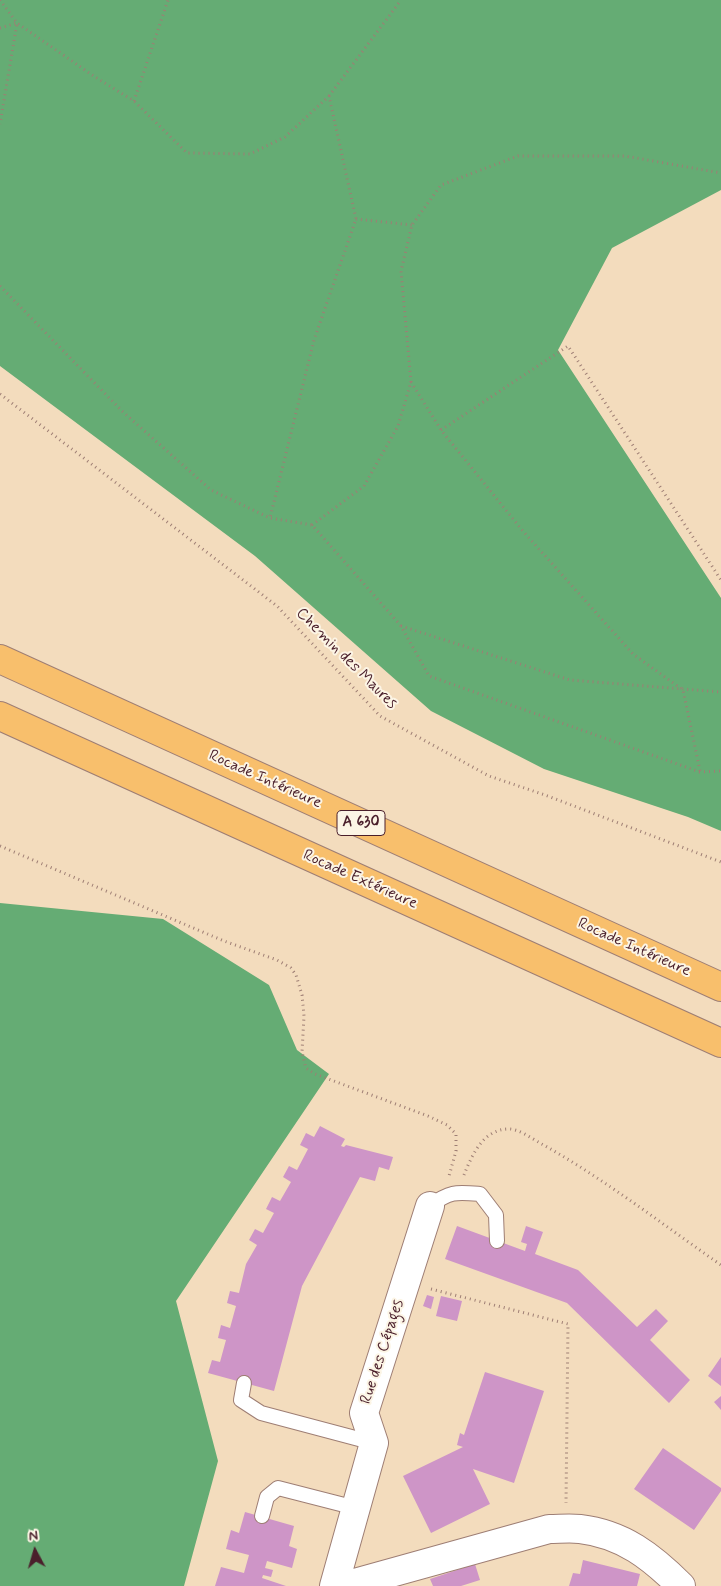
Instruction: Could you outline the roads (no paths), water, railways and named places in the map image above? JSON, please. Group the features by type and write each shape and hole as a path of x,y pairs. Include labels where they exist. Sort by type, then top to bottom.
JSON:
{"highway":[{"name":"Rocade Intérieure","path":"0,660 721,987"},
{"name":"Rocade Extérieure","path":"0,716 721,1043"}],"street":[{"name":"Rue des Cépages","path":"374,1443 364,1413 405,1282 436,1201"},
{"path":"334,1586 374,1443"},
{"path":"344,1586 415,1576 549,1529 580,1529 611,1536 635,1547 658,1564 681,1586"}],"lane":[{"path":"436,1201 458,1192 480,1194 496,1215 497,1240"},
{"path":"244,1383 241,1400 261,1413 374,1443"},
{"path":"262,1516 267,1497 278,1488 356,1508"}]}
